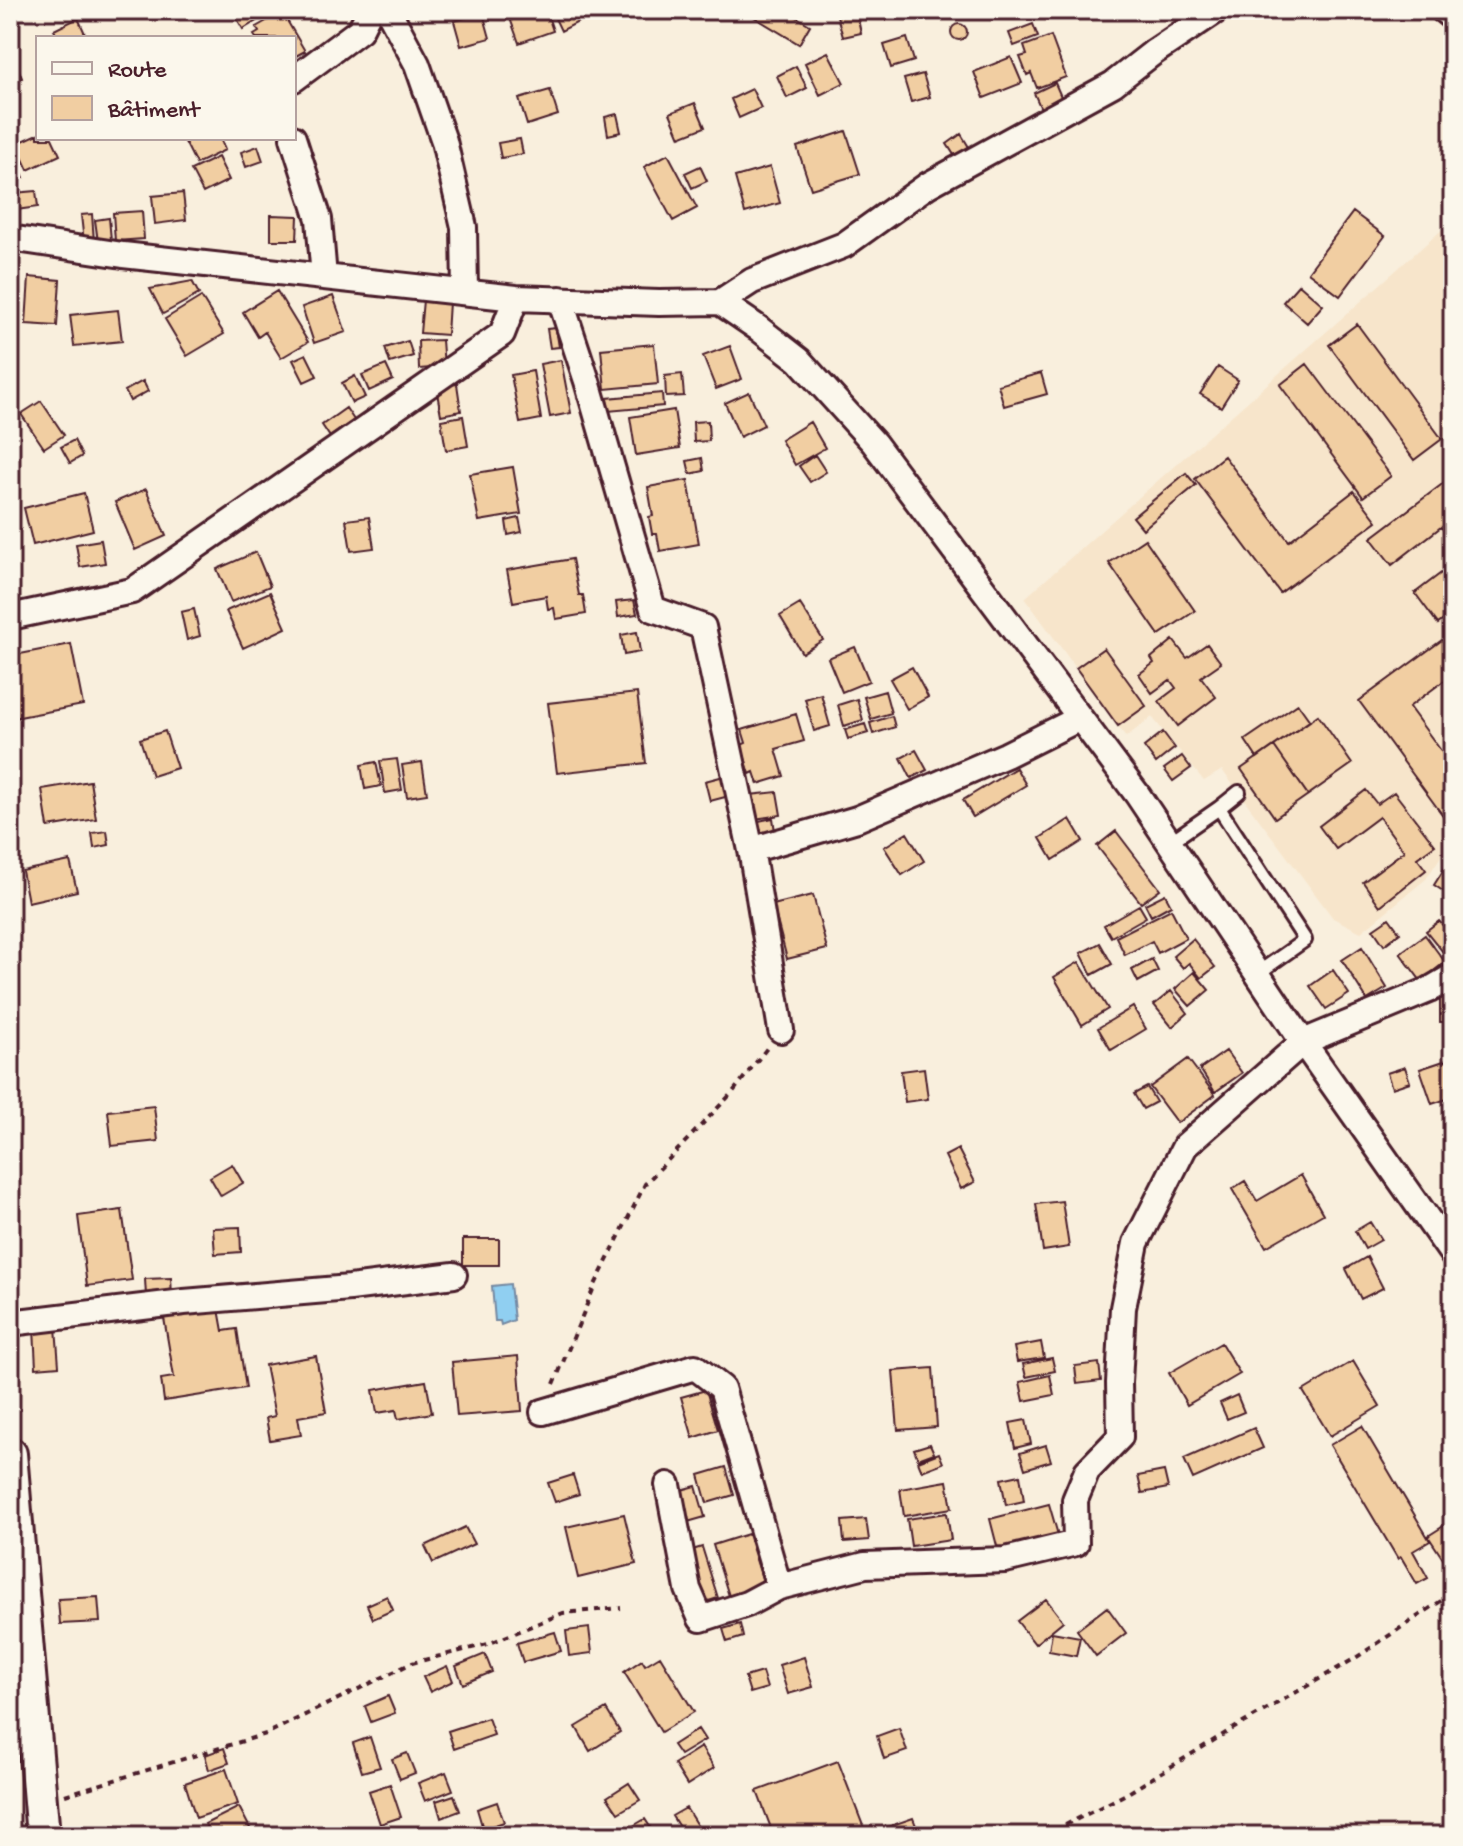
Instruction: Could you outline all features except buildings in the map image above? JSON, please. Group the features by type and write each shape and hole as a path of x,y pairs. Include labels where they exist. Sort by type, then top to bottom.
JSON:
{"street":[{"path":"296,78 360,30 370,10"},
{"path":"388,10 417,64 444,141 464,227 465,292"},
{"path":"10,238 123,255 516,298 720,302 752,281 844,245 928,185 1113,84 1217,10"},
{"path":"1443,10 1453,18"},
{"path":"294,140 319,219 324,277"},
{"path":"10,617 132,591 502,334 516,298"},
{"path":"560,299 653,609 703,627 751,850 781,1030"},
{"path":"720,302 799,360 874,443 1137,794 1303,1042 1453,1255"},
{"path":"751,850 857,819 1006,755 1080,718"},
{"path":"668,1485 688,1589 701,1619 747,1604 779,1587 865,1565 1005,1560 1076,1543 1075,1500 1087,1471 1120,1437 1123,1308 1136,1243 1185,1146 1303,1042 1429,990 1453,976"},
{"path":"10,1323 454,1275"},
{"path":"543,1412 695,1367 722,1388 779,1587"},
{"path":"10,1454 19,1659 43,1836"}],"lane":[{"path":"1170,842 1239,792"},
{"path":"1219,808 1305,940 1258,973"}],"path":[{"path":"543,1412 595,1285 645,1184 733,1092 781,1030"},
{"path":"1044,1836 1128,1793 1354,1659 1453,1593"},
{"path":"40,1803 266,1734 412,1663 488,1644 563,1613 621,1608"}],"shaded area":[{"path":"1453,220 1453,838 1426,879 1361,932 1333,918 1222,770 1204,781 1152,717 1126,737 1025,598"}],"water":[{"path":"510,1284 514,1320 501,1325 500,1321 495,1321 492,1286"}]}
